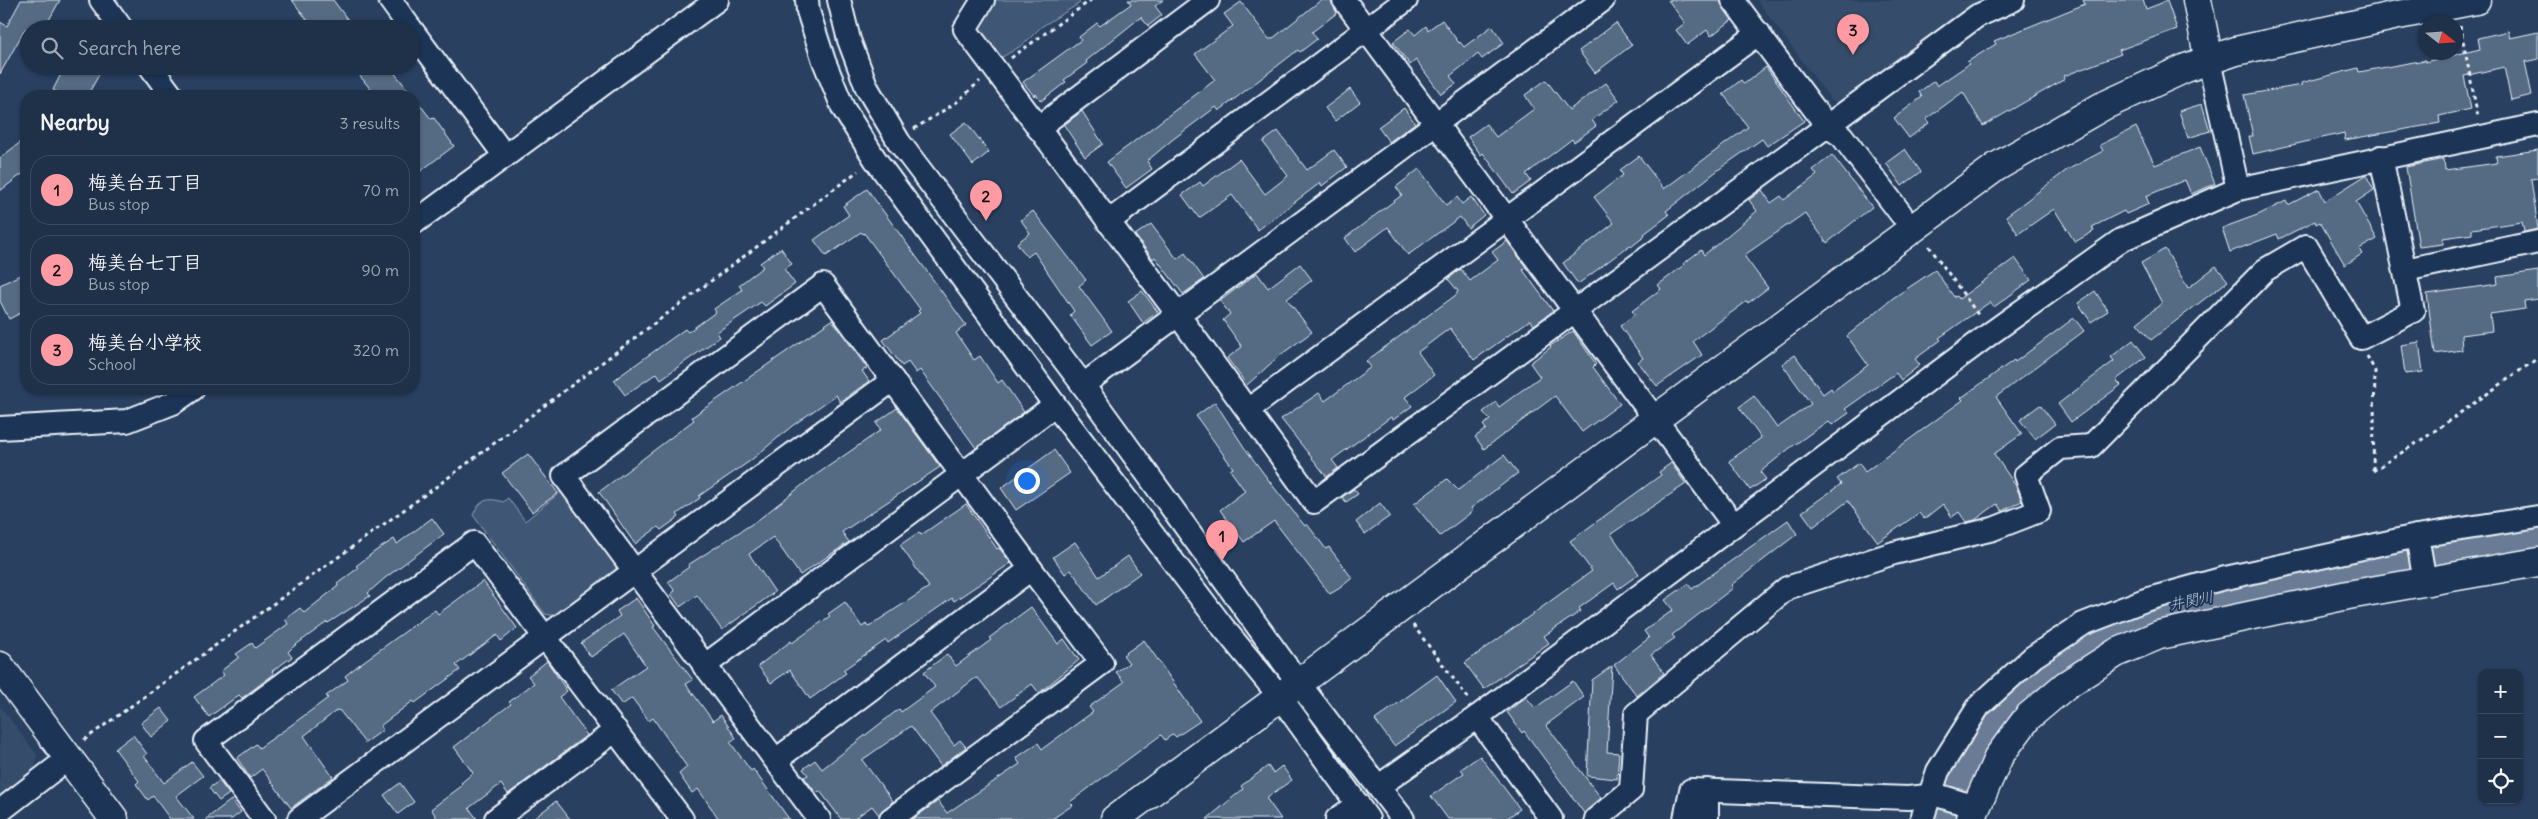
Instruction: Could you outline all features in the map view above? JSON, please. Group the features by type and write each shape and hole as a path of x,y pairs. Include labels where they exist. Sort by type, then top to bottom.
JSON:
{"street":[{"path":"101,0 115,20"},
{"path":"390,0 404,20"},
{"path":"807,0 808,11 824,61 848,116 875,159 1055,405 1222,626 1290,691 1378,786 1403,819"},
{"path":"839,0 849,40 867,88 886,121 1084,385 1290,691 1363,812 1337,819"},
{"path":"983,0 965,29 1179,316 1314,502 1575,313 1977,16 2013,0"},
{"path":"1038,128 1208,0"},
{"path":"1344,0 1733,524"},
{"path":"1108,222 1406,0"},
{"path":"1084,385 1179,316 1297,225 1436,125 1603,0"},
{"path":"1733,0 1827,126 1842,136 1901,214"},
{"path":"2197,0 2238,188"},
{"path":"1116,819 1654,418 1996,167 2103,106 2186,68 2273,43 2476,0"},
{"path":"420,219 708,2"},
{"path":"1248,410 1759,33"},
{"path":"420,41 505,156"},
{"path":"157,75 168,90"},
{"path":"1378,786 1477,717 1733,524 1991,333 2121,240 2238,188 2538,125"},
{"path":"1596,819 1631,790 1636,714 1787,588 1894,553 1993,529 2039,511 2026,476 2060,448 2090,446 2264,270 2306,246 2361,338 2413,311 2381,157"},
{"path":"2405,270 2538,242"},
{"path":"819,819 564,476 823,285 1102,663 891,819"},
{"path":"299,819 893,380"},
{"path":"0,428 127,421 173,403 184,395"},
{"path":"704,666 1055,405"},
{"path":"1922,819 1954,803 2000,756 2028,717 2066,684 2116,653 2160,635 2348,594 2421,556 2538,517"},
{"path":"264,819 206,741 474,543 546,636 682,819"},
{"path":"1954,803 1938,771 1979,706 2033,657 2083,624 2145,600 2222,579 2421,556 2538,562"},
{"path":"776,760 1031,569"},
{"path":"0,666 70,757 114,819"},
{"path":"1477,717 1551,819"},
{"path":"496,819 616,730"},
{"path":"0,811 70,757"},
{"path":"1685,819 1691,790 1908,798 1954,803"},
{"path":"1707,790 1707,819"}],"path":[{"path":"912,131 957,102 995,68 1091,0"},
{"path":"2463,44 2481,137"},
{"path":"70,757 80,743 437,486 863,167"},
{"path":"1926,241 1991,333"},
{"path":"2361,338 2364,352 2375,371 2373,471 2538,358"},
{"path":"1411,622 1473,705 1477,717"}],"shaded area":[{"path":"993,0 1077,0 1080,3 1041,27 1024,44 999,59 980,31 982,19"},
{"path":"1757,0 1990,0 1843,102 1832,101"},
{"path":"563,490 616,561 615,574 557,616 545,614 473,515 478,506 485,501 503,502 508,498 525,521"},
{"path":"0,706 37,755 34,773 0,798"}],"building":[{"path":"21,0 60,0 49,20 20,20 20,38 0,74 0,22 7,26"},
{"path":"292,0 333,0 348,20 307,20"},
{"path":"1128,0 1163,0 1155,6 1162,15 1148,26 1141,17 1086,61 1087,63 1064,80 1066,82 1041,101 1036,94 1034,96 1023,82 1081,40 1079,37 1097,23 1100,26 1131,4"},
{"path":"1321,0 1330,0 1337,13 1312,32 1317,39 1300,52 1298,50 1219,111 1216,107 1172,140 1147,161 1152,169 1126,188 1107,162 1215,80 1195,54 1233,26 1224,14 1241,2 1269,39 1272,39"},
{"path":"1668,0 1719,0 1732,20 1711,36 1707,30 1687,45 1676,30 1685,23"},
{"path":"2083,0 2143,0 2146,9 2167,1 2177,29 2119,50 2121,54 2064,76 2065,79 1983,126 1963,92 1926,119 1929,123 1909,138 1894,118 1922,97 1919,92 1934,81 1937,86 1969,64 1967,62 1996,44 1994,41 2085,4"},
{"path":"1442,20 1464,47 1492,26 1504,43 1482,59 1478,54 1450,76 1456,84 1441,94 1416,60 1410,65 1393,42 1410,29 1415,35 1426,26 1428,30"},
{"path":"1616,23 1632,45 1595,73 1579,51"},
{"path":"2508,31 2510,38 2538,32 2538,59 2525,62 2532,95 2511,100 2504,67 2464,76 2471,109 2439,116 2440,123 2345,140 2344,133 2253,154 2249,136 2253,136 2244,95 2302,85 2301,83 2358,68 2359,72 2425,60 2425,62 2433,60 2463,60 2463,53 2480,49 2478,38"},
{"path":"1766,67 1804,121 1767,146 1762,139 1722,167 1666,211 1669,215 1644,234 1645,236 1578,284 1563,263 1614,223 1594,197 1623,175 1620,170 1639,156 1664,189 1748,127 1723,94 1741,80 1744,84"},
{"path":"60,75 99,75 90,90 53,90"},
{"path":"359,75 396,75 408,90 371,90"},
{"path":"1546,80 1569,110 1606,83 1619,100 1592,120 1596,126 1574,142 1572,139 1526,174 1531,181 1513,194 1483,153 1481,155 1468,137 1486,124 1496,137 1534,109 1525,95"},
{"path":"1350,89 1360,102 1335,121 1325,108"},
{"path":"2202,104 2210,131 2188,138 2179,111"},
{"path":"420,105 431,119 434,118 454,146 420,172"},
{"path":"1404,108 1415,123 1389,142 1378,127"},
{"path":"1082,111 1103,144 1085,157 1064,125"},
{"path":"966,122 989,152 973,165 950,134"},
{"path":"2136,127 2155,165 2200,147 2215,184 2191,194 2185,180 2146,196 2149,204 2126,214 2124,211 2092,227 2094,231 2075,242 2054,209 2018,234 2006,216 2067,170 2103,151 2100,145"},
{"path":"1278,131 1307,170 1334,150 1347,167 1322,186 1320,183 1258,230 1232,195 1199,218 1182,195 1200,182 1203,186 1239,159 1265,194 1288,176 1263,142"},
{"path":"20,143 20,176 0,191 0,158"},
{"path":"1905,149 1921,172 1902,186 1886,163"},
{"path":"2538,150 2538,178 2531,179 2538,229 2524,232 2522,222 2472,229 2472,234 2443,238 2443,244 2419,247 2406,167 2444,159 2445,170 2497,163 2496,156"},
{"path":"1832,155 1872,207 1827,243 1805,213 1746,254 1745,257 1768,288 1748,303 1747,301 1693,341 1702,355 1657,386 1638,362 1643,358 1620,326 1635,314 1632,311 1661,289 1658,285 1683,264 1701,250 1704,255 1757,211 1749,200 1762,190 1771,203 1781,196 1784,200 1817,175 1813,170"},
{"path":"1419,169 1446,205 1457,197 1462,204 1471,197 1484,215 1468,228 1460,217 1408,255 1388,227 1355,252 1345,238 1402,195 1396,187"},
{"path":"2366,175 2374,190 2356,202 2377,239 2359,249 2362,254 2345,265 2320,222 2316,224 2315,221 2279,239 2277,234 2230,252 2222,228 2260,214 2286,201 2288,205 2319,189 2325,201"},
{"path":"867,189 966,325 956,333 974,360 980,356 998,383 1002,380 1024,412 976,448 920,370 916,373 908,362 902,366 883,340 920,313 918,311 920,309 864,233 861,232 826,256 814,240 849,215 843,206"},
{"path":"1033,211 1086,280 1079,286 1112,331 1092,345 1070,315 1074,311 1034,252 1027,257 1017,243 1030,233 1021,220"},
{"path":"1151,224 1177,259 1185,253 1204,279 1183,294 1155,257 1153,259 1135,235"},
{"path":"1507,241 1526,267 1523,270 1553,311 1534,325 1530,320 1474,360 1450,328 1418,352 1434,375 1405,397 1412,406 1393,420 1391,417 1332,460 1338,468 1327,477 1281,419 1319,393 1325,401 1371,367 1366,361 1456,295 1458,291 1448,279 1461,269 1470,281 1498,260 1492,252"},
{"path":"781,248 792,264 784,269 795,284 765,306 761,302 717,332 720,337 661,379 657,373 625,395 614,380 685,329 688,332 716,312 714,309 742,290 739,285 763,267 760,263"},
{"path":"2165,249 2188,288 2216,266 2228,281 2151,340 2137,323 2162,303 2141,263"},
{"path":"2015,258 2031,280 1994,307 1990,302 1939,338 1941,340 1915,359 1920,365 1901,380 1896,373 1845,409 1849,413 1832,425 1828,421 1790,448 1760,472 1766,479 1750,490 1729,461 1761,438 1739,407 1754,396 1777,428 1811,404 1782,364 1795,355 1823,394 1831,388 1833,391 1868,365 1847,336 1893,298 1935,270 1954,297 1957,296 1959,299"},
{"path":"1300,264 1312,280 1287,299 1312,332 1279,356 1247,385 1227,358 1242,347 1223,320 1230,314 1220,301 1257,273 1268,288"},
{"path":"2538,271 2538,299 2524,301 2525,309 2490,314 2492,331 2461,335 2462,350 2435,354 2427,294 2498,284 2497,277"},
{"path":"20,275 20,313 9,319 0,301 0,285"},
{"path":"1142,291 1158,312 1143,323 1128,301"},
{"path":"2095,291 2108,311 2091,322 2078,303"},
{"path":"2074,318 2084,331 1996,397 2022,434 1994,454 2016,486 2022,501 2002,511 1997,504 1975,520 1966,522 1959,512 1952,517 1943,504 1924,519 1919,513 1878,542 1848,501 1813,527 1802,512 1841,484 1837,479 1859,463 1865,472 1963,400 1961,398 2014,360 2015,362"},
{"path":"832,320 867,368 862,371 869,381 840,402 836,395 792,426 750,461 699,496 700,498 677,514 679,517 661,530 658,527 635,544 599,492 694,420 692,417"},
{"path":"1573,331 1596,364 1593,367 1620,404 1582,432 1555,396 1484,449 1475,437 1486,429 1483,425 1490,420 1483,412 1496,402 1499,407 1540,377 1530,363 1550,346"},
{"path":"2133,340 2146,357 2116,380 2121,385 2071,422 2058,404 2114,361 2111,357"},
{"path":"2419,342 2423,372 2405,374 2401,345"},
{"path":"1215,402 1244,447 1276,490 1305,526 1307,524 1326,549 1329,547 1352,578 1340,588 1330,594 1274,521 1244,542 1220,510 1245,491 1230,470 1233,468 1196,416"},
{"path":"2040,405 2055,424 2035,439 2020,420"},
{"path":"897,408 940,467 842,532 849,542 800,575 773,537 749,554 775,592 722,630 697,595 680,607 671,594 675,591 668,582 689,567 688,565 758,520 810,479 881,430 876,423"},
{"path":"1054,450 1070,473 1016,510 1001,488"},
{"path":"528,454 558,493 532,512 502,473"},
{"path":"1504,455 1518,473 1471,508 1473,511 1440,536 1414,504 1447,479 1458,490"},
{"path":"1671,463 1686,484 1611,534 1639,574 1618,589 1614,583 1579,608 1581,611 1544,636 1549,643 1484,689 1465,663 1592,571 1570,541 1661,475 1659,472"},
{"path":"1354,489 1358,494 1346,502 1342,497"},
{"path":"1380,503 1390,516 1365,534 1356,522"},
{"path":"966,504 997,549 999,548 1011,563 954,601 952,598 888,643 886,640 843,670 846,673 810,699 790,670 771,683 758,666 791,641 792,643 830,616 828,614 845,602 862,627 866,624 868,627 929,587 900,545 919,532 921,535"},
{"path":"432,518 444,534 385,578 368,593 370,596 327,622 293,647 288,652 292,657 272,671 274,674 242,698 239,695 209,717 194,697 224,675 221,671 239,657 236,654 252,643 255,648 288,624 285,619 300,608 304,613 338,586 337,584 358,568 356,566 374,552 394,539 397,544"},
{"path":"1788,520 1797,534 1731,585 1733,588 1672,635 1675,638 1651,655 1664,673 1637,696 1614,665 1649,638 1644,631 1673,610 1665,600 1688,584 1692,589"},
{"path":"1075,542 1099,577 1128,556 1140,573 1096,605 1071,570 1065,574 1053,557"},
{"path":"483,581 517,628 501,641 497,635 456,665 460,670 415,703 413,701 380,726 383,730 365,743 340,711 337,710 304,736 333,777 291,808 262,769 250,778 237,758 256,744 259,748 290,726 328,698 326,696 348,680 345,676 360,664 435,610 438,614"},
{"path":"636,598 655,626 653,627 693,680 686,684 713,721 721,715 736,738 730,742 751,771 753,769 789,819 719,819 698,789 692,793 679,774 687,767 653,718 649,721 632,698 622,705 611,690 646,666 624,634 591,657 581,643 620,616 617,611"},
{"path":"1031,607 1058,644 1064,639 1079,660 1039,693 1032,684 1001,707 978,678 974,679 930,713 954,745 960,740 966,747 941,766 911,726 862,760 893,801 879,815 872,806 854,819 841,819 820,791 816,793 804,777 808,775 803,769 815,760 822,769 899,709 901,712 935,687 924,672 947,654 956,666 991,640 989,638"},
{"path":"1144,640 1200,721 1176,737 1173,734 1165,740 1161,735 1070,802 1073,805 1052,819 913,819 938,801 947,813 1020,764 1016,758 1038,743 1042,749 1093,712 1089,707 1124,682 1116,672 1129,663 1123,655"},
{"path":"547,661 567,691 559,697 587,735 508,794 501,784 469,808 477,819 438,819 431,809 463,785 461,783 473,773 454,747 511,704 509,702 534,683 528,676"},
{"path":"1612,666 1607,752 1619,753 1617,779 1587,776 1592,680"},
{"path":"1437,675 1456,702 1394,746 1375,720"},
{"path":"1573,681 1584,697 1546,725 1601,798 1584,813 1524,731 1522,733 1507,712 1526,697 1535,708"},
{"path":"161,708 171,721 151,737 141,723"},
{"path":"133,735 147,754 144,756 164,783 192,762 203,776 176,796 194,819 170,819 153,796 148,800 136,784 139,781 115,749"},
{"path":"1480,756 1520,809 1506,819 1448,819 1431,796 1464,773 1461,769"},
{"path":"1268,766 1273,773 1282,766 1292,780 1266,798 1281,819 1207,819 1243,789 1241,786"},
{"path":"219,781 229,794 219,801 209,788"},
{"path":"400,783 414,802 398,814 384,795"},
{"path":"231,800 241,812 232,819 206,819"},
{"path":"556,801 570,819 533,819"}],"waterway":[{"name":"井関川","path":"1936,819 1972,742 2016,690 2050,661 2101,629 2141,610 2538,532"}],"place":[{"name":"梅美台小学校","path":"1853,55"},
{"name":"梅美台七丁目","path":"986,221"},
{"name":"梅美台五丁目","path":"1222,561"}]}
